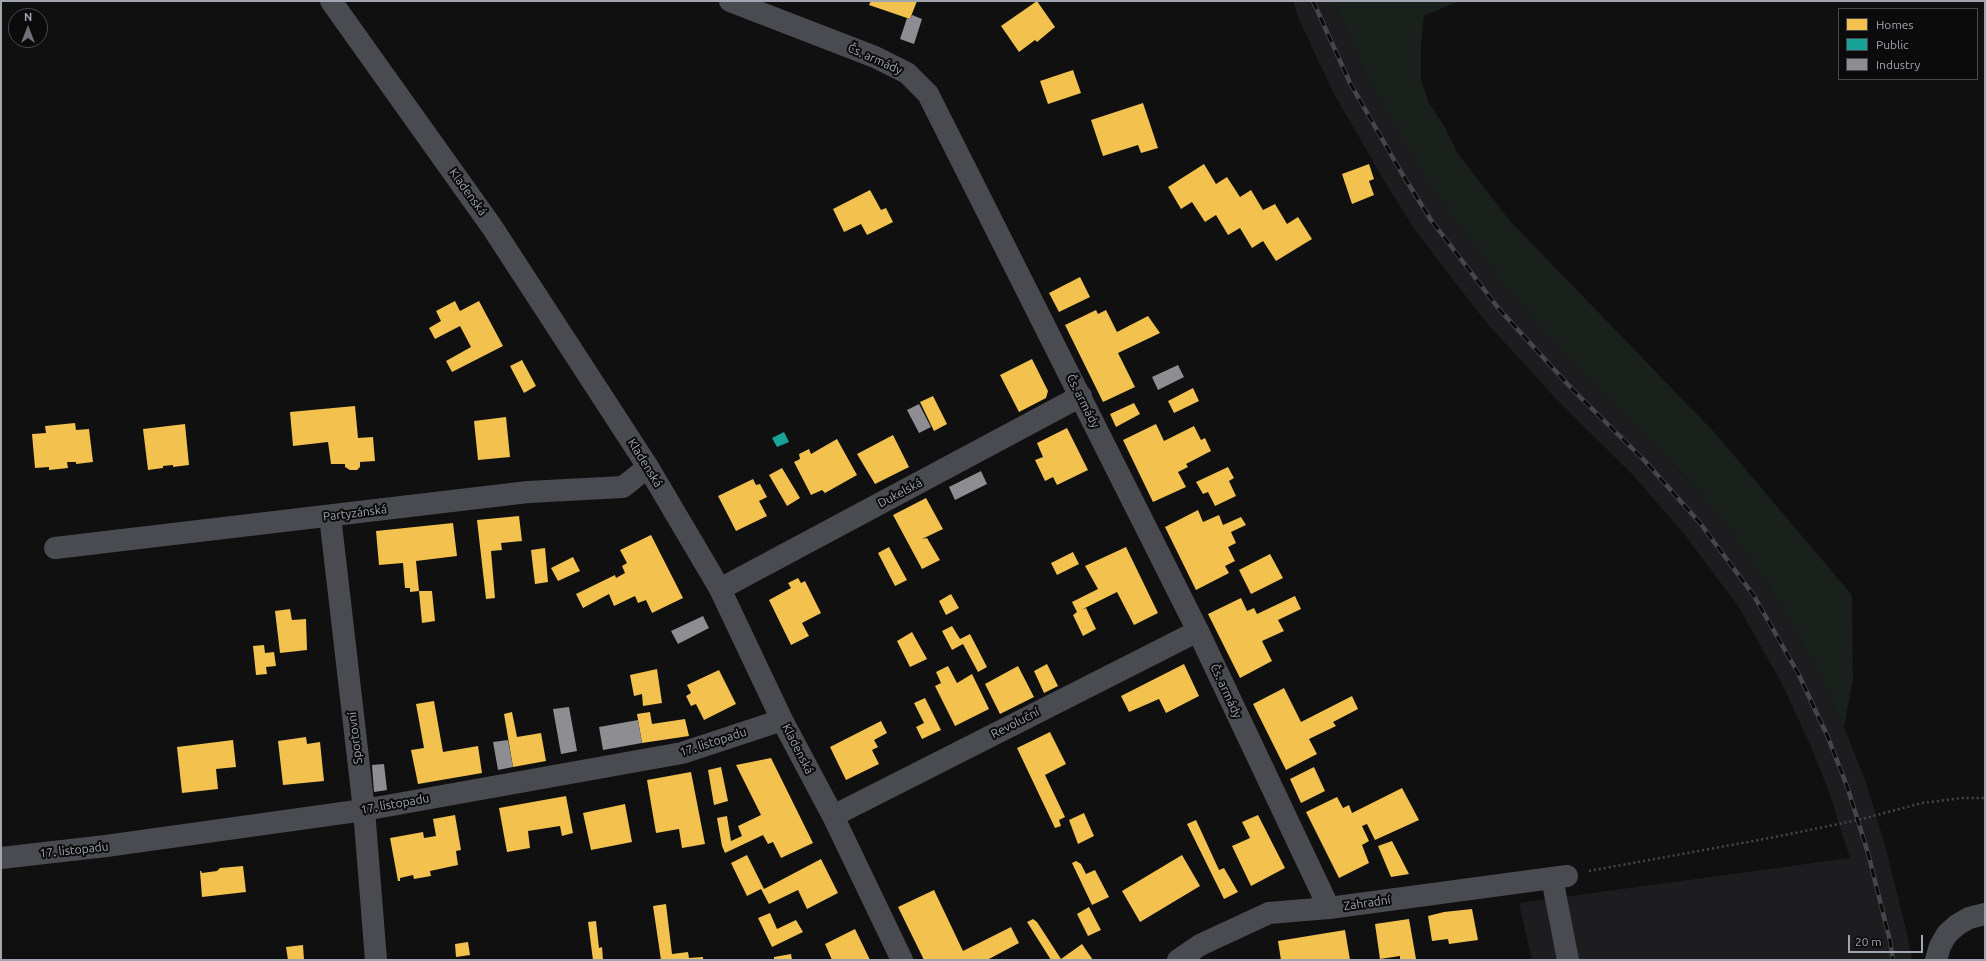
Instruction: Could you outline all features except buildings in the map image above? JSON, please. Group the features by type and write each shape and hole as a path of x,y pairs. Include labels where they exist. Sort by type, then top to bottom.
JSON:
{"street":[{"name":"Kladenská","path":"331,1 492,227 648,467 720,589 782,720 833,816 902,960"},
{"name":"Čs. armády","path":"730,1 875,57 907,73 928,94 1198,631 1329,908"},
{"name":"Dukelská","path":"720,589 1081,396"},
{"name":"Partyzánská","path":"55,548 528,492 623,487 648,467"},
{"name":"Sportovní","path":"330,516 364,810 376,960"},
{"name":"Revoluční","path":"833,816 1198,631"},
{"name":"17. listopadu","path":"1,858 106,846 364,810 682,753 782,720"},
{"name":"Zahradní","path":"1178,960 1200,945 1269,913 1329,908 1560,877"},
{"path":"1560,877 1568,960"},
{"path":"1936,960 1940,946 1952,929 1969,918 1985,914"}],"path":[{"path":"1560,877 1775,837 1858,820 1922,803 1962,798 1985,798"}],"shaded area":[{"path":"1293,1 1333,1 1366,75 1447,209 1513,297 1586,376 1659,448 1715,511 1769,586 1814,664 1844,727 1865,780 1886,848 1912,960 1532,960 1519,903 1850,858 1829,792 1809,742 1781,682 1738,606 1685,535 1632,474 1559,402 1485,321 1415,230 1385,182 1333,92 1298,17"},
{"path":"1333,1 1459,1 1424,16 1421,44 1421,80 1428,101 1444,126 1458,154 1511,222 1714,432 1852,595 1853,679 1844,727 1814,664 1769,586 1715,511 1659,448 1586,376 1513,297 1447,209 1417,162 1366,75"}],"railway":[{"path":"1313,1 1350,83 1401,172 1431,220 1499,309 1572,389 1645,461 1700,523 1754,596 1798,673 1827,735 1847,786 1868,853 1890,941 1893,960"}]}
